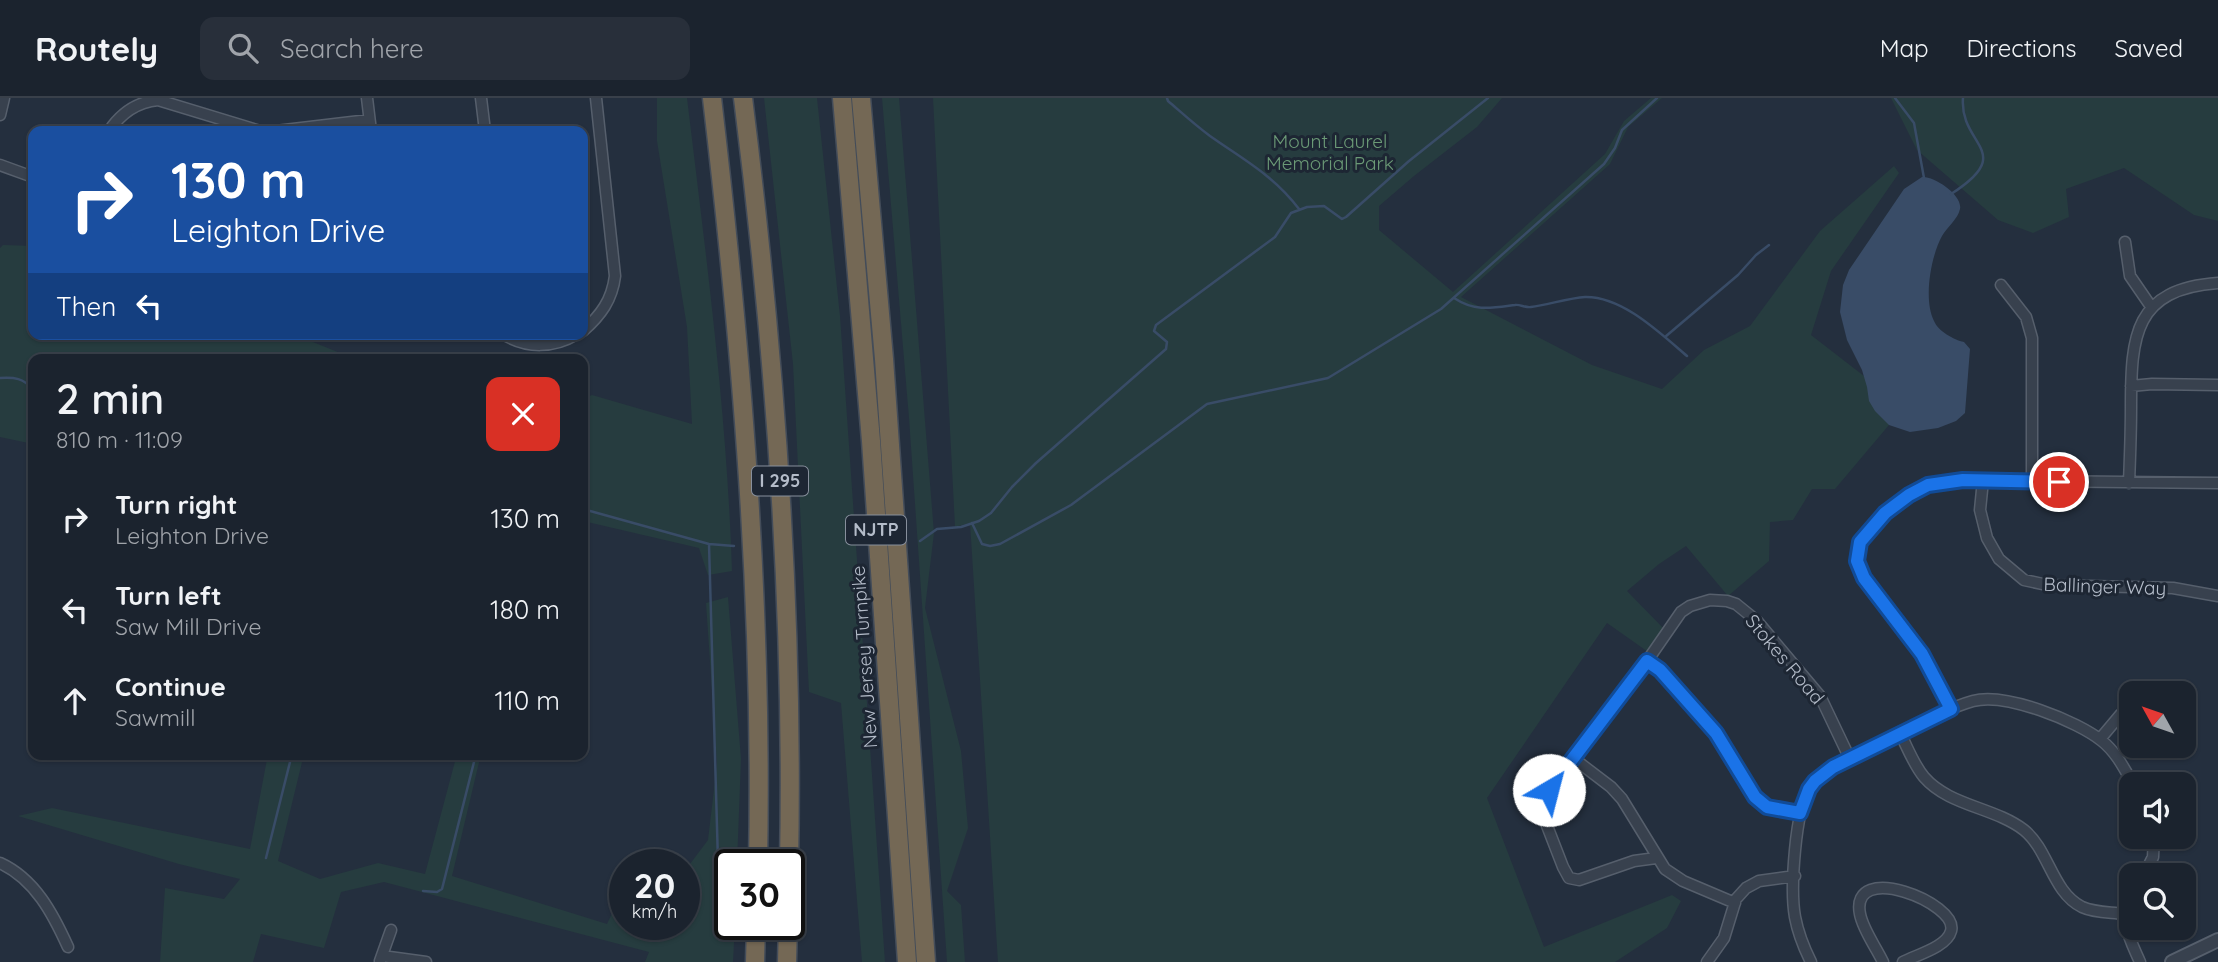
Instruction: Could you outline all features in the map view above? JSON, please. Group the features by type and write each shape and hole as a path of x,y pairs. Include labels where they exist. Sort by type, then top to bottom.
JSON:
{"highway":[{"name":"I 295","path":"712,98 736,323 752,528 758,722 758,849"},
{"name":"I 295","path":"743,98 767,323 781,496 790,710 789,849"},
{"name":"New Jersey Turnpike","path":"842,98 871,441 907,962"},
{"name":"New Jersey Turnpike","path":"861,98 885,372 926,962"},
{"path":"755,962 756,940"},
{"path":"787,962 788,940"}],"street":[{"path":"0,115 4,98"},
{"path":"366,98 370,126"},
{"path":"481,98 484,126"},
{"path":"588,326 608,302 615,276 596,98"},
{"path":"113,126 130,109 144,102 158,100 244,126"},
{"path":"0,165 28,175"},
{"path":"2125,242 2130,276 2152,308"},
{"path":"2129,483 2130,386 2136,338 2143,320 2162,298 2179,289 2218,284"},
{"path":"2001,285 2025,317 2032,338 2032,481"},
{"path":"518,340 542,346 565,340"},
{"path":"2130,386 2218,386"},
{"path":"1951,709 1922,654 1859,570 1857,551 1878,520 1918,489 1951,480 2218,483"},
{"name":"Ballinger Way","path":"1983,480 1980,510 1987,538 1999,559 2024,580 2048,585 2165,588 2218,596"},
{"name":"Stokes Road","path":"1656,858 1634,861 1579,880 1569,878 1544,818 1542,803 1544,796 1685,609 1696,603 1727,601 1736,604 1757,621 1820,696 1850,759"},
{"path":"1647,661 1660,670 1716,733 1755,797 1767,807 1800,813"},
{"path":"1811,962 1801,940 1796,918 1795,876 1800,813 1804,799 1815,781 1833,767 1951,709 1983,699 2006,700 2047,713 2100,739 2116,756 2126,772"},
{"path":"2100,739 2119,717"},
{"path":"1901,735 1920,773 1938,790 2012,823 2028,834 2040,849 2063,890 2076,903 2091,910 2119,913"},
{"path":"1573,758 1611,786 1622,799 1665,869 1676,878 1735,903"},
{"path":"0,863 23,877 40,895 68,947"},
{"path":"1707,962 1724,938 1741,893 1752,884 1795,876"},
{"path":"1883,962 1859,907 1865,894 1885,886 1938,908 1949,917 1952,924 1951,932 1942,943 1903,962"},
{"path":"391,930 381,959 426,962"},
{"path":"2131,940 2140,962"},
{"path":"2172,962 2218,940"}],"green space":[{"path":"657,98 687,98 715,334 726,453 732,571 708,575 699,548 588,522 588,397 592,395 692,424 687,327 657,141"},
{"path":"764,98 817,98 840,316 885,962 862,962 841,703 809,692 793,364"},
{"path":"882,98 899,98 934,533 925,608 961,751 968,828 947,891 961,905 965,962 947,962 909,418"},
{"name":"Mount Laurel Memorial Park","path":"933,98 1502,98 1477,127 1379,206 1379,230 1453,292 1605,154 1624,121 1651,98 1662,98 1628,127 1610,164 1461,297 1592,365 1662,389 1704,350 1750,326 1820,231 1894,166 1899,173 1831,271 1811,335 1864,376 1889,425 1835,489 1812,489 1793,520 1770,522 1769,561 1728,596 1686,546 1627,591 1666,631 1651,654 1607,623 1487,798 1544,947 1672,895 1681,901 1667,928 1615,962 998,962 970,523 955,527"},
{"path":"1891,98 2218,98 2218,221 2194,215 2124,168 2066,189 2069,217 2033,233 1998,220 1917,150"},
{"path":"3,245 28,246 28,340 308,340 343,354 28,354 28,443 0,437 0,248"},
{"path":"728,597 741,759 738,849 714,849 714,940 734,940 733,962 645,962 649,952 384,882 341,892 324,948 261,934 253,962 160,962 165,888 224,899 240,879 179,864 18,816 52,808 250,849 267,760 303,760 278,861 320,879 378,863 425,874 455,760 480,760 452,876 607,924 609,920 609,940 700,940 700,851 708,840 717,764 706,603"}],"water":[{"path":"1922,177 1947,187 1960,204 1959,213 1942,236 1935,255 1929,301 1934,321 1939,328 1964,342 1970,349 1965,413 1956,421 1938,428 1910,432 1889,425 1869,401 1862,370 1847,340 1840,312 1843,285 1849,270 1904,189"}],"waterway":[{"path":"1167,98 1204,132 1268,177 1299,209"},
{"path":"920,541 937,529 961,527 979,521 991,513 1036,463 1166,349 1167,342 1154,331 1156,325 1275,237 1291,213 1307,207 1324,206 1342,219 1346,217 1409,161 1488,98"},
{"path":"972,523 982,544 1000,544 1071,505 1207,404 1328,378 1441,309 1604,164 1615,148 1622,130 1657,98"},
{"path":"1895,98 1914,123 1924,178"},
{"path":"1951,194 1981,168 1983,157 1964,114 1963,98"},
{"path":"1665,337 1769,245"},
{"path":"1454,298 1484,308 1517,305 1531,307 1585,297 1599,298 1640,318 1687,356"},
{"path":"0,378 18,379 28,385"},
{"path":"588,510 709,544 734,546"},
{"path":"709,544 718,849"},
{"path":"266,858 290,760"},
{"path":"423,891 437,892 442,889 474,760"}],"route":[{"path":"1549,790 1647,661 1660,670 1716,733 1735,761 1745,785 1760,803 1767,807 1800,813 1809,789 1833,767 1951,709 1922,654 1859,570 1857,551 1866,534 1900,501 1928,485 1951,480 2059,482"}]}
